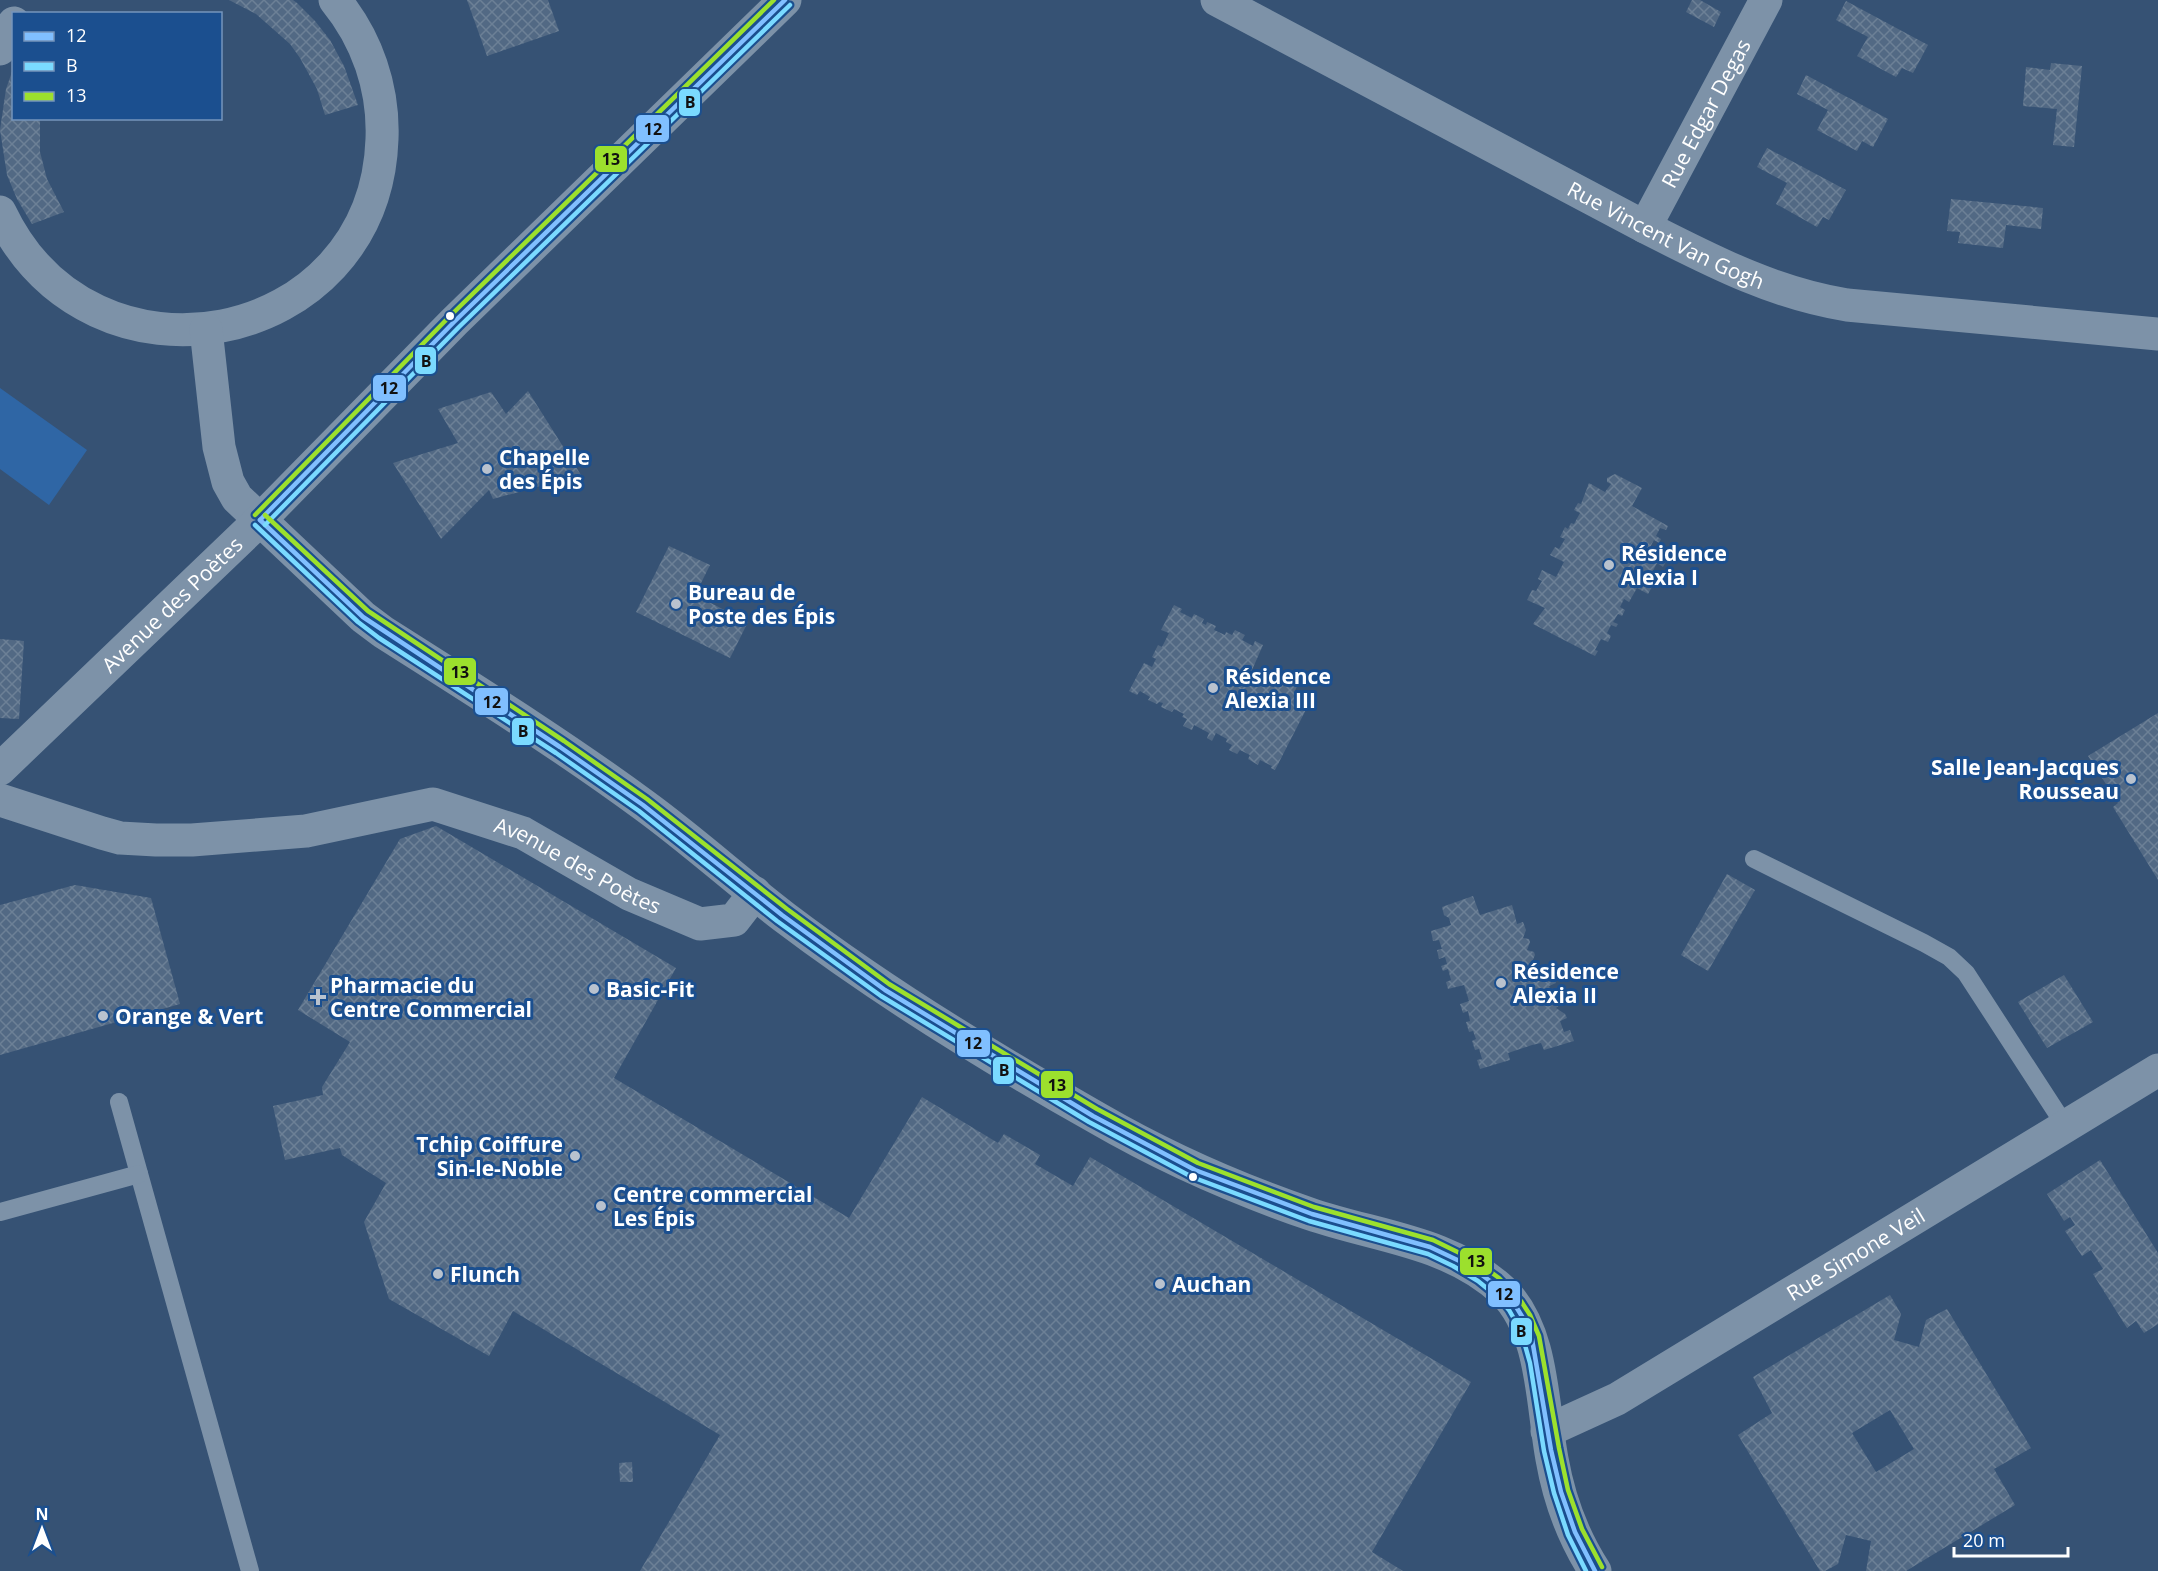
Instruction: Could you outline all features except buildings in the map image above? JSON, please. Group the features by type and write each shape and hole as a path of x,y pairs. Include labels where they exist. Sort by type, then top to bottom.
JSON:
{"street":[{"path":"0,213 16,243 45,276 80,303 99,313 140,326 162,330 206,329 251,319 292,298 310,285 334,261 354,234 365,213 376,182 382,148 381,103 370,60 361,39 335,0"},
{"path":"206,329 223,467 237,498 260,519 454,322 785,0"},
{"name":"Rue Vincent Van Gogh","path":"1217,0 1706,259 1769,286 1821,301 1847,305 2158,333"},
{"name":"Rue Edgar Degas","path":"1645,227 1766,0"},
{"path":"0,49 12,27"},
{"name":"Avenue des Poètes","path":"0,769 260,519 363,617 560,747 643,805 782,915 885,990 1093,1116 1195,1170 1312,1214 1438,1250 1482,1274 1505,1293 1515,1305 1528,1329 1539,1377 1552,1461 1563,1502 1579,1544 1595,1571"},
{"name":"Avenue des Poètes","path":"0,800 120,838 156,840 192,840 306,831 433,804 523,833 630,894 700,924 734,920 755,893"},
{"name":"Rue Simone Veil","path":"1547,1431 1617,1399 2158,1070"}],"lane":[{"path":"1754,859 1949,957 1966,973 2066,1127"},
{"path":"119,1102 250,1571"},
{"path":"0,1212 139,1174"}],"shaded area":[{"path":"0,388 87,450 49,505 0,469"}],"transit line":[{"name":"13","path":"255,515 449,317 774,0"},
{"name":"12","path":"260,520 454,322 785,0"},
{"name":"B","path":"265,525 459,327 790,5"},
{"name":"13","path":"265,515 368,611 647,799 787,909 889,984 1097,1109 1198,1163 1314,1207 1433,1240 1474,1260 1499,1278 1521,1301 1539,1336 1568,1490 1582,1529 1602,1567"},
{"name":"12","path":"260,520 363,617 560,747 643,805 782,915 885,990 1093,1116 1195,1170 1312,1214 1430,1247 1470,1266 1494,1284 1515,1305 1532,1339 1551,1450 1561,1492 1575,1532 1595,1571"},
{"name":"B","path":"255,525 358,622 379,638 556,753 639,811 777,921 881,996 1089,1122 1192,1177 1309,1221 1428,1254 1478,1281 1500,1299 1521,1331 1530,1363 1544,1451 1554,1493 1568,1535 1586,1571"}],"place":[{"name":"Chapelle des Épis","path":"487,469"},
{"name":"Résidence Alexia I","path":"1609,565"},
{"name":"Bureau de Poste des Épis","path":"676,604"},
{"name":"Résidence Alexia III","path":"1213,688"},
{"name":"Salle Jean-Jacques Rousseau","path":"2131,779"},
{"name":"Résidence Alexia II","path":"1501,983"},
{"name":"Basic-Fit","path":"594,989"},
{"name":"Pharmacie du Centre Commercial","path":"318,997"},
{"name":"Orange & Vert","path":"103,1016"},
{"name":"Tchip Coiffure Sin-le-Noble","path":"575,1156"},
{"name":"Centre commercial Les Épis","path":"601,1206"},
{"name":"Flunch","path":"438,1274"},
{"name":"Auchan","path":"1160,1284"}]}
